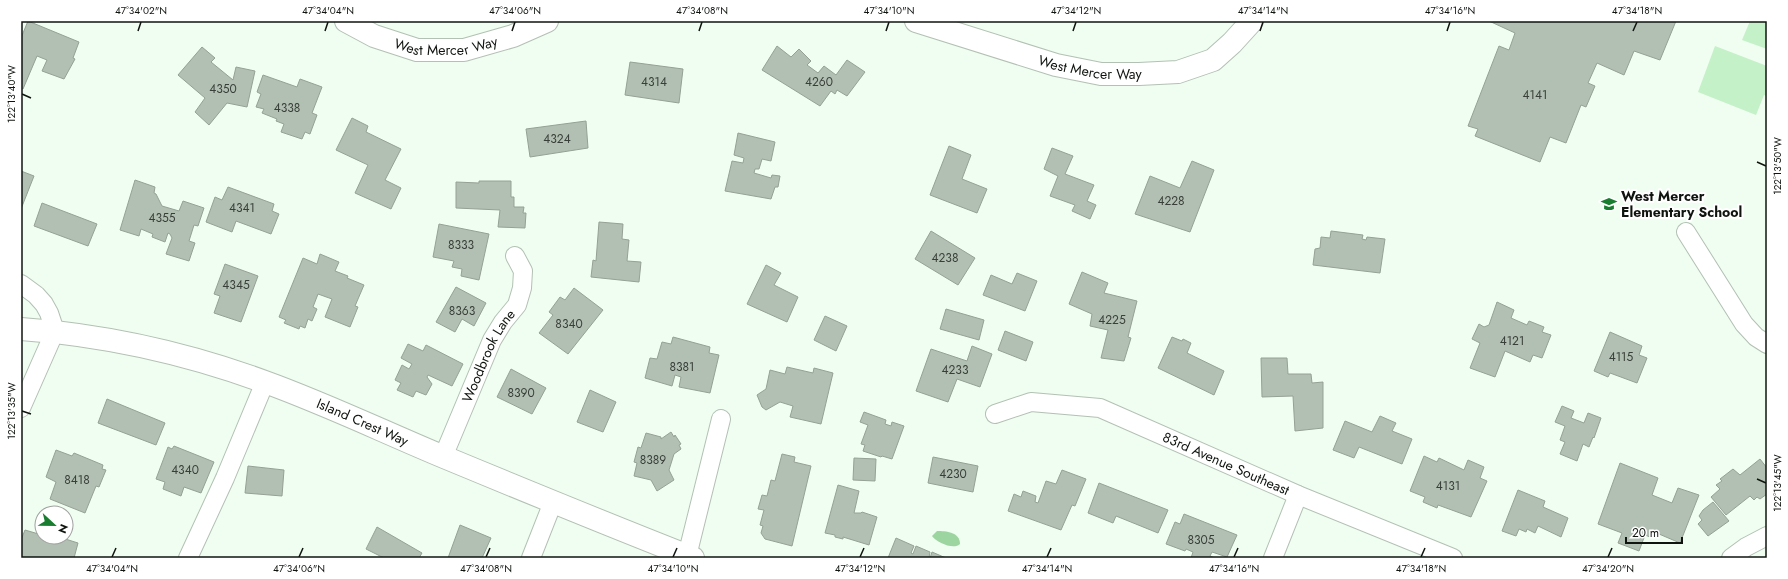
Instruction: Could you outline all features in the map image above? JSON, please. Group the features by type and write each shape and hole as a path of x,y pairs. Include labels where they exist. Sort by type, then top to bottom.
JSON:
{"main road":[{"name":"West Mercer Way","path":"346,21 374,36 418,50 464,50 513,36 547,21"},
{"name":"West Mercer Way","path":"916,21 1056,65 1101,74 1139,74 1178,72 1213,60 1232,43 1252,21"},
{"name":"Island Crest Way","path":"21,329 54,331 116,341 178,354 265,382 443,457 690,557"}],"street":[{"path":"1686,232 1744,324 1756,337 1767,344"},
{"name":"Woodbrook Lane","path":"443,457 492,340 503,322 517,305 522,288 523,271 515,256"},
{"path":"21,284 36,295 44,304 50,313 54,331 21,408"},
{"path":"188,558 225,478 265,382"},
{"name":"83rd Avenue Southeast","path":"995,414 1031,402 1100,408 1298,496 1453,558"},
{"path":"690,557 721,419"},
{"path":"1273,558 1298,496"},
{"path":"531,558 553,502"},
{"path":"1731,558 1746,547 1767,536"}],"shaded area":[{"path":"1750,21 1767,21 1767,49 1742,40"},
{"path":"1715,46 1767,66 1767,96 1764,95 1756,115 1698,92"},
{"path":"937,531 952,533 958,537 960,544 957,546 950,546 934,539 932,536"}],"building":[{"path":"28,21 79,42 73,58 75,59 64,79 42,71 47,60 37,56 23,89 21,88 21,38"},
{"path":"1489,21 1676,21 1660,60 1634,51 1624,75 1597,63 1588,83 1595,86 1586,107 1581,105 1566,143 1550,137 1540,162 1475,136 1478,129 1468,126 1499,46 1509,50 1515,33"},
{"path":"777,46 791,57 799,49 811,61 807,65 818,73 824,66 836,75 847,60 865,72 847,96 837,90 835,94 831,91 820,106 762,70"},
{"path":"202,47 215,58 211,62 233,80 236,67 255,71 247,107 227,103 209,125 195,112 205,98 178,75"},
{"path":"630,62 683,69 679,103 625,95"},
{"path":"263,75 297,87 300,79 322,87 312,113 317,115 310,134 305,132 302,139 281,132 284,124 276,121 277,119 262,113 264,109 256,107 261,94 257,92"},
{"path":"352,118 368,126 366,132 401,149 385,180 401,188 391,209 355,193 368,165 336,150"},
{"path":"586,121 588,148 530,157 526,129"},
{"path":"738,133 775,142 771,161 762,159 759,169 755,169 754,173 771,178 772,175 780,176 778,187 775,187 771,199 725,191 732,161 743,163 744,158 734,155"},
{"path":"949,146 971,155 962,179 987,189 977,213 930,195"},
{"path":"1052,148 1073,156 1065,174 1094,185 1087,201 1096,205 1090,219 1072,211 1075,205 1050,196 1058,176 1044,169"},
{"path":"1192,161 1214,170 1190,232 1135,214 1150,176 1180,188"},
{"path":"21,171 34,176 21,209"},
{"path":"135,180 155,187 154,193 162,206 179,211 183,201 204,208 198,226 194,225 189,241 195,243 189,261 166,254 172,238 168,233 165,242 152,237 153,234 141,229 139,236 120,230"},
{"path":"479,181 511,181 511,197 514,197 514,207 524,207 523,213 526,213 525,228 498,227 500,210 456,208 456,182 479,183"},
{"path":"228,187 274,204 272,211 279,214 271,234 236,221 232,232 206,222 215,197 222,200"},
{"path":"42,203 97,224 88,246 34,226"},
{"path":"599,222 623,224 622,239 629,240 627,261 641,262 639,282 591,277 593,260 596,261"},
{"path":"439,224 489,234 479,280 461,276 462,269 452,267 454,261 433,257"},
{"path":"931,231 975,258 958,285 915,259"},
{"path":"1331,231 1363,235 1362,239 1366,240 1367,237 1385,239 1380,273 1313,265 1315,249 1320,248 1321,237 1330,238"},
{"path":"320,254 339,262 335,271 364,285 355,306 358,307 350,327 325,317 332,299 318,294 313,307 317,309 312,321 308,319 305,328 300,326 299,329 284,323 286,320 279,317 303,258 317,264"},
{"path":"225,264 258,276 241,322 214,313 220,296 214,294"},
{"path":"766,265 781,273 774,285 798,297 787,322 747,304"},
{"path":"1082,272 1108,283 1104,293 1137,301 1128,337 1131,338 1124,361 1101,358 1108,330 1090,326 1092,314 1069,304"},
{"path":"1017,273 1037,281 1025,311 983,295 991,275 1012,284"},
{"path":"456,287 486,303 474,326 462,319 455,332 436,322"},
{"path":"574,288 603,310 568,354 539,333 553,315 549,312 560,297 565,300"},
{"path":"1497,302 1514,310 1511,318 1527,325 1529,321 1544,327 1542,332 1551,335 1542,358 1533,355 1530,362 1505,351 1495,377 1470,368 1480,343 1472,339 1479,324 1484,327 1489,325"},
{"path":"946,309 984,320 979,340 940,329"},
{"path":"825,316 847,326 836,351 814,340"},
{"path":"1005,331 1033,342 1026,361 998,350"},
{"path":"1610,332 1642,346 1639,355 1647,358 1637,383 1610,373 1608,377 1594,371"},
{"path":"673,337 710,347 709,353 719,355 710,393 679,387 681,377 675,375 672,386 645,378 650,358 657,359 662,342 671,344"},
{"path":"1172,337 1182,341 1183,339 1191,343 1187,353 1224,371 1214,395 1158,368"},
{"path":"408,344 423,351 426,345 463,364 452,386 428,375 427,377 432,384 426,395 416,391 413,397 397,390 401,383 395,380 402,365 409,369 412,364 401,358"},
{"path":"972,346 992,354 980,387 957,379 948,402 916,391 931,349 967,361"},
{"path":"1261,358 1287,358 1288,374 1311,374 1312,383 1323,382 1323,428 1295,431 1293,396 1262,397"},
{"path":"787,367 813,373 814,368 833,373 821,424 790,417 793,406 780,402 766,410 762,407 757,395 766,389 770,370 785,374"},
{"path":"511,369 546,388 532,414 497,397"},
{"path":"590,390 616,402 603,432 577,422"},
{"path":"107,399 165,423 156,445 98,423"},
{"path":"1562,406 1574,411 1571,418 1584,423 1588,413 1601,418 1589,447 1583,444 1577,461 1560,454 1565,442 1560,440 1565,426 1555,422"},
{"path":"864,412 886,420 885,424 891,426 892,422 904,426 892,459 863,451 865,445 861,444 868,425 860,422"},
{"path":"1380,416 1396,423 1392,431 1412,439 1402,464 1359,447 1354,458 1333,450 1345,421 1372,432"},
{"path":"671,432 681,444 679,445 681,449 674,454 669,470 674,480 657,491 651,480 634,476 637,463 634,462 638,447 641,448 646,433 661,437 661,439"},
{"path":"174,446 214,462 201,493 184,487 181,496 163,489 165,482 156,479 168,447 172,449"},
{"path":"56,450 72,456 74,453 103,465 102,469 106,470 99,487 96,486 85,513 74,509 74,505 65,505 50,499 56,482 46,477"},
{"path":"782,454 795,457 794,462 811,466 792,546 765,539 761,533 763,526 760,525 764,510 758,509 762,495 767,496 771,480 775,481"},
{"path":"1424,456 1437,462 1439,458 1464,470 1468,460 1484,467 1480,478 1487,481 1471,517 1438,505 1437,508 1423,502 1425,497 1410,491"},
{"path":"933,457 978,466 973,492 928,483"},
{"path":"854,458 876,459 875,481 853,480"},
{"path":"1760,459 1767,468 1767,494 1760,499 1757,497 1754,500 1750,496 1726,515 1711,497 1720,489 1716,485 1722,481 1720,479 1733,469 1740,475"},
{"path":"1620,463 1658,478 1652,495 1672,503 1678,488 1699,495 1680,543 1652,531 1650,537 1645,535 1639,551 1618,543 1622,533 1598,524"},
{"path":"248,466 284,470 282,496 245,493"},
{"path":"1062,470 1086,479 1075,506 1072,505 1061,530 1008,511 1014,494 1021,497 1023,491 1036,496 1035,502 1038,503 1046,481 1056,484"},
{"path":"1099,483 1168,510 1158,533 1116,516 1113,523 1088,513"},
{"path":"838,485 859,491 854,513 862,512 877,517 869,545 843,537 843,539 835,537 835,535 825,533"},
{"path":"1518,490 1545,501 1543,507 1568,518 1561,537 1538,526 1535,533 1527,529 1526,532 1519,529 1516,536 1502,531"},
{"path":"1713,502 1729,521 1708,536 1698,524 1702,520 1699,516 1703,510"},
{"path":"1184,514 1237,535 1227,557 1212,552 1210,556 1215,558 1191,558 1193,552 1186,549 1185,551 1166,544 1175,522 1180,524"},
{"path":"460,525 491,538 482,558 448,558"},
{"path":"377,527 422,553 419,558 384,558 366,549"},
{"path":"25,530 34,533 34,545 74,545 74,542 78,543 74,558 21,558 21,540"},
{"path":"896,538 914,546 911,553 913,554 916,546 930,552 929,558 888,558"},
{"path":"932,552 946,558 930,558"}],"place":[{"name":"West Mercer Elementary School","path":"1609,204"}]}
